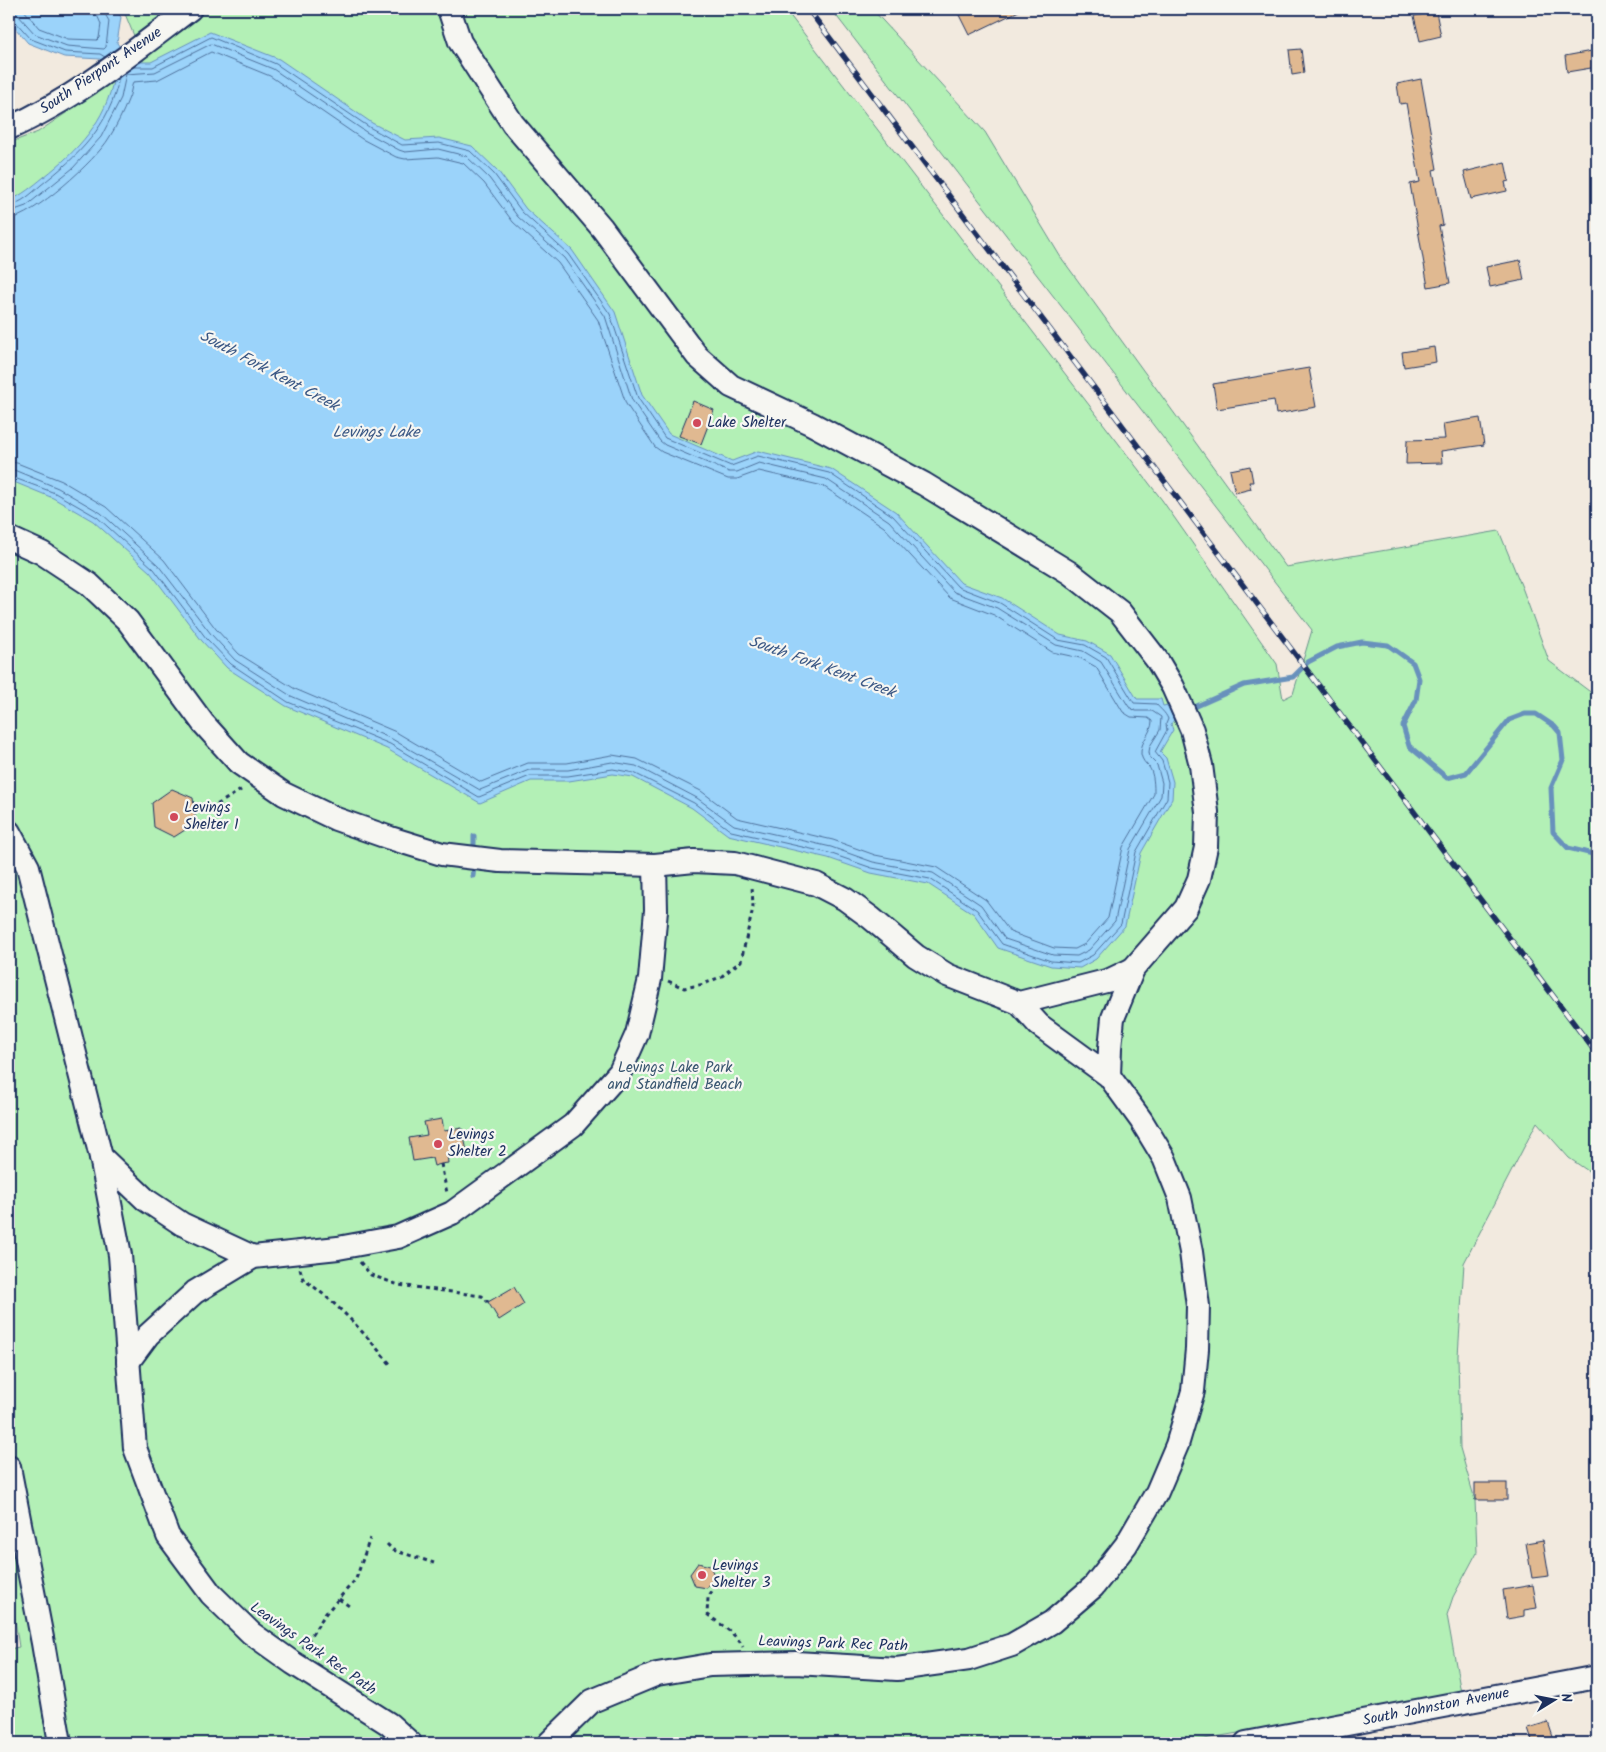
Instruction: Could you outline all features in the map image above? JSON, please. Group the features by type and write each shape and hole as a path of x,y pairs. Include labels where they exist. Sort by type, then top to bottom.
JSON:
{"street":[{"name":"South Pierpont Avenue","path":"9,128 48,108 104,72 190,9"},
{"path":"449,9 460,42 513,124 602,228 697,356 731,386 812,424 924,484 1070,573 1120,612 1157,660 1173,687 1192,730 1201,765 1207,812 1206,847 1199,879 1186,908 1133,969 1113,1018 1109,1076"},
{"path":"9,538 42,553 89,584 128,621 203,723 239,763 284,794 336,819 442,854 500,861 655,865 694,861 735,863 816,884 845,899 916,956 947,975 1019,1003 1039,1025 1109,1076 1141,1120 1164,1158 1180,1198 1191,1252 1198,1306 1193,1392 1177,1445 1157,1492 1126,1545 1093,1587 1052,1622 1012,1644 969,1659 897,1669 796,1663 744,1664 710,1665 657,1674 592,1701 549,1743"},
{"path":"9,832 28,868 101,1158 120,1254 135,1448 168,1536 211,1594 252,1633 293,1663 389,1724 410,1743"},
{"path":"128,1362 148,1335 195,1292 253,1257 296,1253 398,1238 452,1213 573,1124 620,1072 637,1034 650,979 656,910 655,865"},
{"path":"1019,1003 1110,980 1133,969"},
{"path":"101,1158 146,1200 182,1224 253,1257"},
{"path":"9,1467 60,1743"},
{"name":"South Johnston Avenue","path":"1246,1743 1597,1677"}],"path":[{"path":"194,810 214,806 241,791 258,776"},
{"path":"666,980 684,988 704,984 722,976 741,961 753,908 752,875 755,868"},
{"path":"441,1164 452,1213"},
{"path":"347,1246 371,1275 399,1285 482,1296 488,1302"},
{"path":"296,1253 302,1279 322,1292 374,1345 391,1366"},
{"path":"293,1663 326,1613 356,1578 370,1538"},
{"path":"387,1544 393,1550 434,1563"},
{"path":"715,1577 717,1582 708,1598 707,1614 730,1631 740,1642 745,1651 744,1664"},
{"path":"339,1599 349,1606"}],"green space":[{"name":"Levings Lake Park and Standfield Beach","path":"123,9 785,9 1162,500 1277,664 1283,699 1293,694 1312,630 831,9 872,9 985,132 1060,256 1286,567 1499,531 1549,661 1597,697 1597,1177 1569,1158 1537,1122 1464,1263 1458,1356 1460,1448 1475,1500 1477,1552 1453,1597 1447,1615 1461,1693 1182,1743 9,1743 9,1649 19,1647 9,1581 9,143 38,132 144,60"}],"water":[{"name":"Levings Lake","path":"9,9 114,9 121,17 117,43 131,62 151,62 210,32 279,59 372,123 405,140 439,138 472,146 498,171 526,209 572,250 615,312 642,395 669,434 732,461 758,451 831,469 896,512 961,583 1002,598 1060,635 1087,641 1110,654 1137,699 1161,699 1163,706 1168,705 1174,720 1171,724 1173,730 1160,752 1166,758 1173,782 1172,799 1141,853 1125,926 1096,959 1080,968 1051,966 998,948 974,914 928,884 871,873 828,858 728,835 692,808 633,777 613,774 569,781 531,781 480,803 387,749 286,706 227,668 202,641 150,572 93,521 53,498 9,480 9,201 36,184 79,145 97,121 110,93 114,77 100,59 64,57 28,43 9,21"}],"building":[{"path":"966,9 1023,9 969,35 958,13"},
{"path":"1436,12 1441,36 1420,41 1414,16"},
{"path":"1301,49 1304,73 1292,75 1289,50"},
{"path":"1597,50 1597,67 1567,72 1565,56"},
{"path":"1421,79 1437,169 1433,170 1443,225 1439,226 1450,283 1428,287 1410,184 1420,182 1406,103 1400,104 1397,84"},
{"path":"1505,162 1509,181 1505,182 1507,191 1471,199 1464,172"},
{"path":"1520,260 1524,280 1490,287 1486,267"},
{"path":"1434,347 1436,362 1404,367 1402,352"},
{"path":"1309,368 1316,407 1276,414 1274,400 1217,409 1213,384"},
{"name":"Lake Shelter","path":"693,401 714,410 701,444 679,436"},
{"path":"1480,418 1484,445 1441,451 1442,463 1406,464 1407,440 1445,439 1443,424"},
{"path":"1250,466 1253,482 1249,482 1251,489 1235,493 1230,470"},
{"name":"Levings Shelter 1","path":"172,789 193,798 196,823 174,837 154,827 152,803"},
{"name":"Levings Shelter 2","path":"442,1119 444,1131 462,1128 467,1151 447,1154 448,1163 434,1166 432,1158 413,1161 409,1138 427,1135 424,1122"},
{"path":"514,1287 524,1304 499,1320 488,1302"},
{"path":"1475,1483 1507,1483 1507,1500 1475,1500"},
{"path":"1543,1540 1549,1576 1532,1578 1526,1543"},
{"name":"Levings Shelter 3","path":"698,1563 710,1566 715,1577 707,1588 695,1586 690,1574"},
{"path":"1533,1585 1537,1608 1524,1610 1524,1616 1507,1619 1503,1590"},
{"path":"1548,1722 1555,1743 1533,1743 1528,1728"}],"waterway":[{"name":"South Fork Kent Creek","path":"1190,709 1244,685 1293,677 1308,662 1337,647 1362,642 1388,645 1413,663 1419,679 1416,700 1403,726 1409,746 1447,778 1466,773 1509,720 1525,714 1536,714 1554,726 1560,733 1563,760 1551,788 1553,832 1568,848 1597,855"},
{"path":"474,836 474,847"},
{"path":"473,876 474,866"}],"railway":[{"path":"808,9 1597,1054"}],"place":[{"name":"Lake Shelter","path":"697,423"},
{"name":"Levings Shelter 1","path":"174,817"},
{"name":"Levings Shelter 2","path":"438,1144"},
{"name":"Levings Shelter 3","path":"702,1575"}]}
